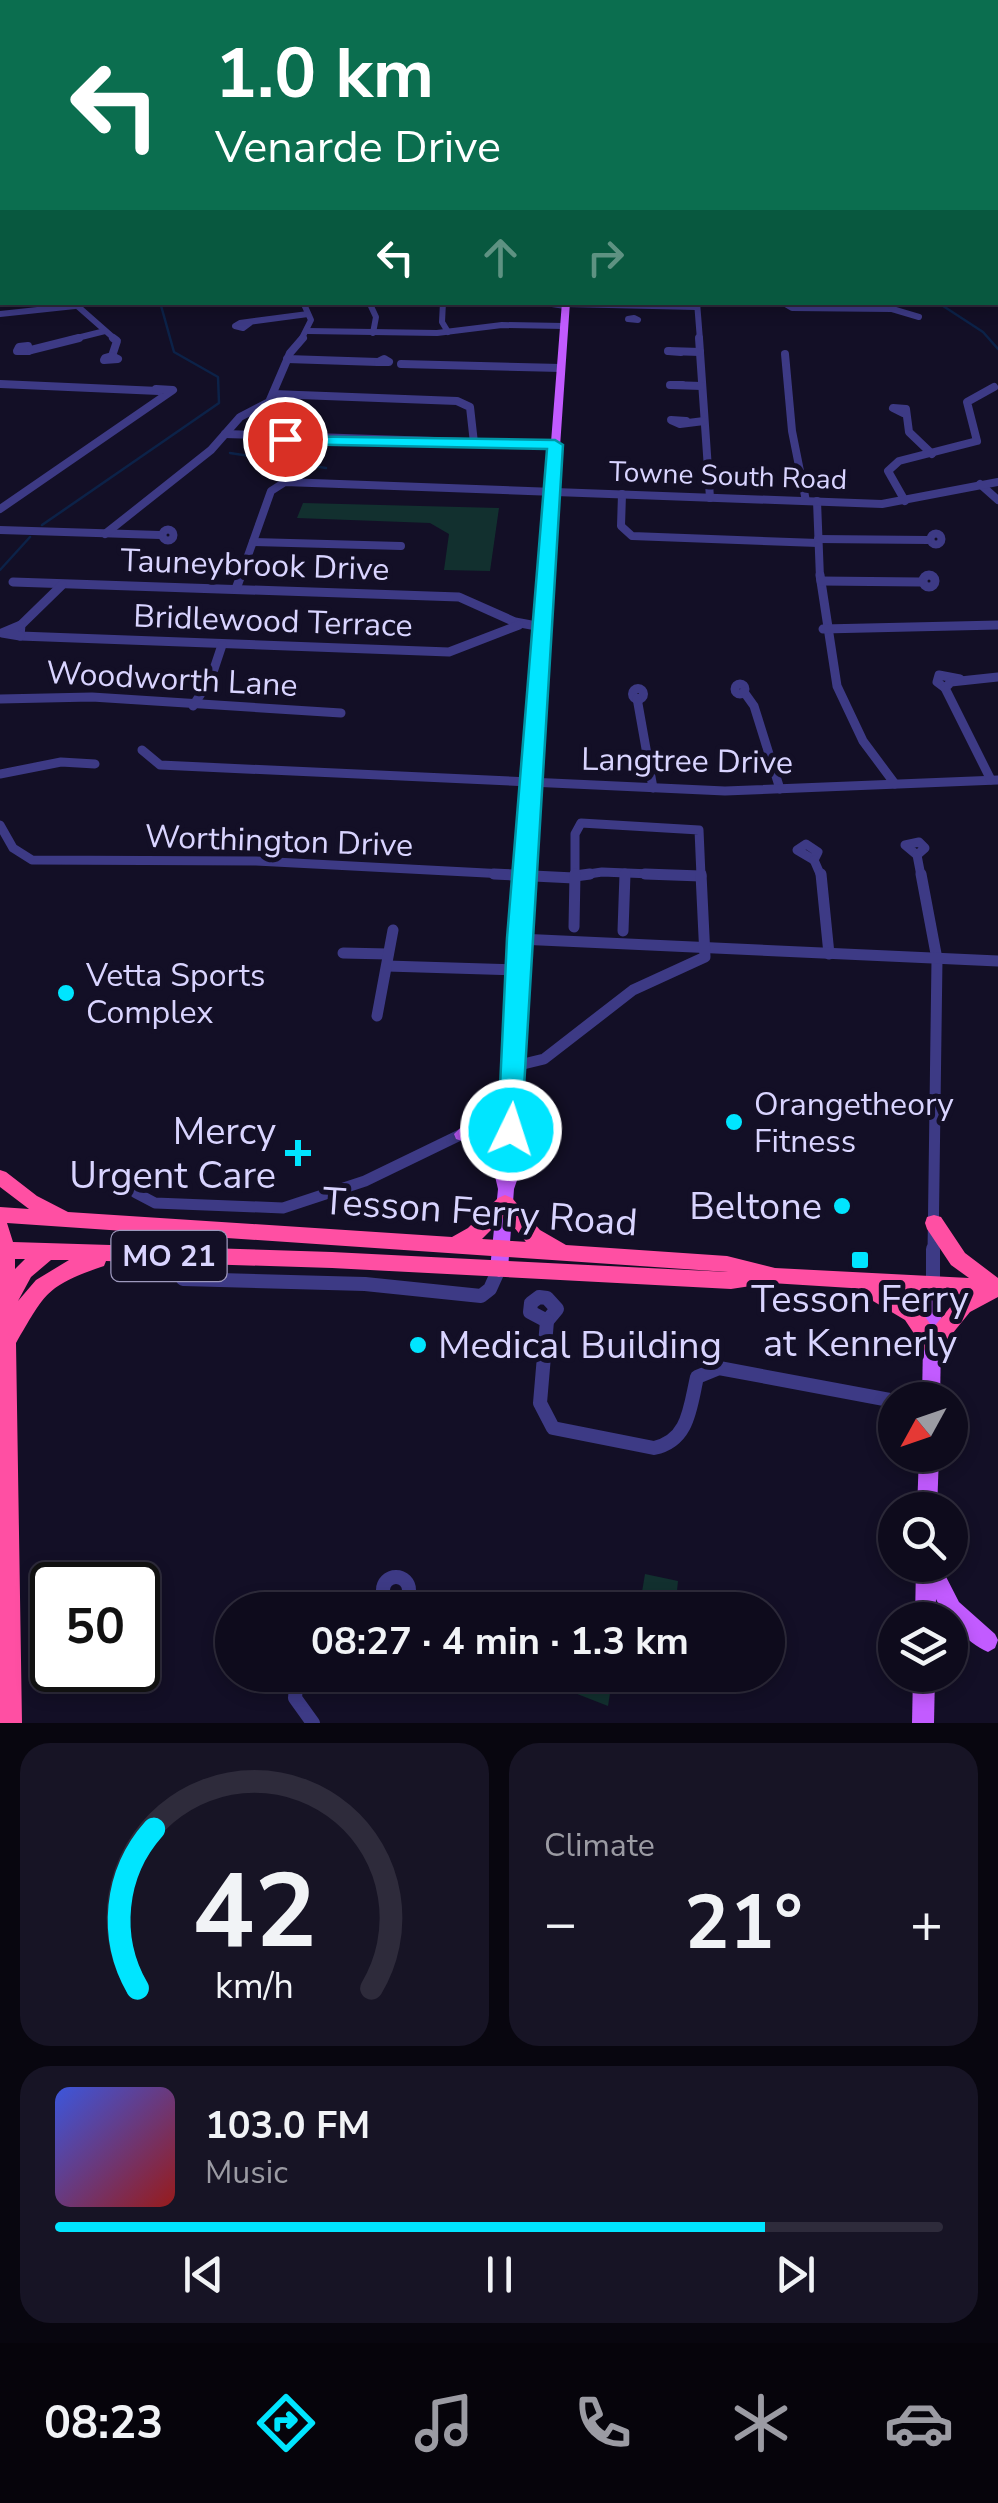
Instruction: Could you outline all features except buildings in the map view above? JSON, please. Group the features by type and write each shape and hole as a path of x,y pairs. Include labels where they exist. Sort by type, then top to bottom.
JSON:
{"highway":[{"path":"0,1176 6,1199 0,1216"},
{"path":"0,1176 30,1201 72,1220"},
{"path":"454,1246 483,1228 506,1196 533,1236 570,1254"},
{"name":"Tesson Ferry Road","path":"0,1216 454,1246 501,1260 570,1254 728,1264 774,1276"},
{"path":"854,1281 901,1305 932,1344 963,1306 998,1288 958,1259 934,1223"},
{"path":"0,1228 6,1344 10,1723"},
{"name":"Tesson Ferry Road","path":"3,1250 501,1260 731,1281 774,1276 998,1288"},
{"path":"5,1306 20,1276 46,1252"},
{"path":"6,1344 21,1310 40,1285 80,1264 123,1255"}],"main road":[{"path":"501,1260 506,1196 514,1173 517,1143 511,1130 519,938 566,305"},
{"path":"462,1134 515,1085"},
{"path":"931,1382 934,1286"},
{"path":"937,1582 952,1609 988,1642"},
{"path":"923,1723 924,1692"}],"street":[{"path":"0,314 68,305"},
{"path":"76,305 117,342 112,356"},
{"path":"105,534 225,434 240,417 265,406 287,360 308,331 304,305"},
{"path":"371,305 376,317 373,333"},
{"path":"443,305 441,316 448,332"},
{"path":"600,305 696,305 710,498"},
{"path":"775,310 785,305 891,306 919,317"},
{"path":"633,306 633,318"},
{"path":"250,322 308,314"},
{"path":"308,331 448,332 502,325 564,326"},
{"path":"31,350 105,331"},
{"path":"682,352 700,352"},
{"path":"785,354 790,412 818,541 825,652 864,743 886,764 895,784"},
{"path":"287,360 378,362"},
{"path":"401,364 561,368"},
{"path":"0,509 160,392 1,385"},
{"path":"682,385 702,386"},
{"path":"905,501 888,471 899,462 977,442 967,402 996,386"},
{"path":"273,394 457,402 470,407 474,443"},
{"path":"903,412 909,432 932,454"},
{"path":"686,421 704,421"},
{"path":"225,434 555,445"},
{"name":"Towne South Road","path":"253,542 274,486 313,482 812,501 905,501 998,482"},
{"path":"980,484 998,500"},
{"path":"622,494 622,526 632,536 928,540"},
{"path":"0,530 160,535"},
{"path":"236,589 253,542 402,546"},
{"path":"821,581 920,582"},
{"name":"Tauneybrook Drive","path":"13,582 459,597 477,602 519,625 542,627"},
{"name":"Bridlewood Terrace","path":"62,585 20,631 222,645 450,652 519,625"},
{"path":"490,612 493,634"},
{"path":"823,630 998,625"},
{"path":"193,706 211,678 222,645"},
{"path":"994,780 945,688 961,680 998,676"},
{"path":"744,692 754,706 780,789"},
{"name":"Woodworth Lane","path":"0,700 46,696 341,714"},
{"path":"637,698 653,788"},
{"name":"Langtree Drive","path":"142,750 160,766 653,788 780,789 994,780"},
{"path":"0,774 61,762 95,764"},
{"path":"515,1066 550,1056 650,980 700,961 707,948 700,834 695,828 587,820 576,834 574,927"},
{"name":"Worthington Drive","path":"0,825 12,848 32,860 256,861 575,877 625,873 701,876"},
{"path":"917,855 937,959 934,1286"},
{"path":"814,860 820,868 828,954"},
{"path":"622,932 625,873"},
{"path":"377,1016 393,930"},
{"path":"519,938 998,962"},
{"path":"343,952 388,960 518,970"},
{"path":"136,1193 155,1203 268,1209 315,1200 365,1181 462,1134 511,1130"},
{"path":"184,1279 365,1284 481,1296 490,1289 501,1260"},
{"path":"547,1321 549,1333 537,1401 553,1428 654,1448 670,1445 685,1427 697,1377 718,1368 878,1398"},
{"path":"296,1692 295,1698 312,1723"}],"green space":[{"path":"303,503 499,508 490,571 444,570 449,534 430,523 297,518"},
{"path":"645,1574 678,1581 677,1592 642,1592"},
{"path":"572,1692 610,1692 608,1706"}],"waterway":[{"path":"42,525 219,403 218,377 174,352 161,305"},
{"path":"942,305 983,332 998,349"},
{"path":"230,453 326,468"},
{"path":"0,570 30,537"}],"place":[{"name":"Vetta Sports Complex","path":"66,993"},
{"name":"Orangetheory Fitness","path":"734,1122"},
{"name":"Mercy Urgent Care","path":"298,1153"},
{"name":"Beltone","path":"842,1206"},
{"name":"Tesson Ferry at Kennerly","path":"860,1260"},
{"name":"Medical Building","path":"418,1345"}],"route":[{"path":"285,439 555,445 519,938 511,1130"}]}
